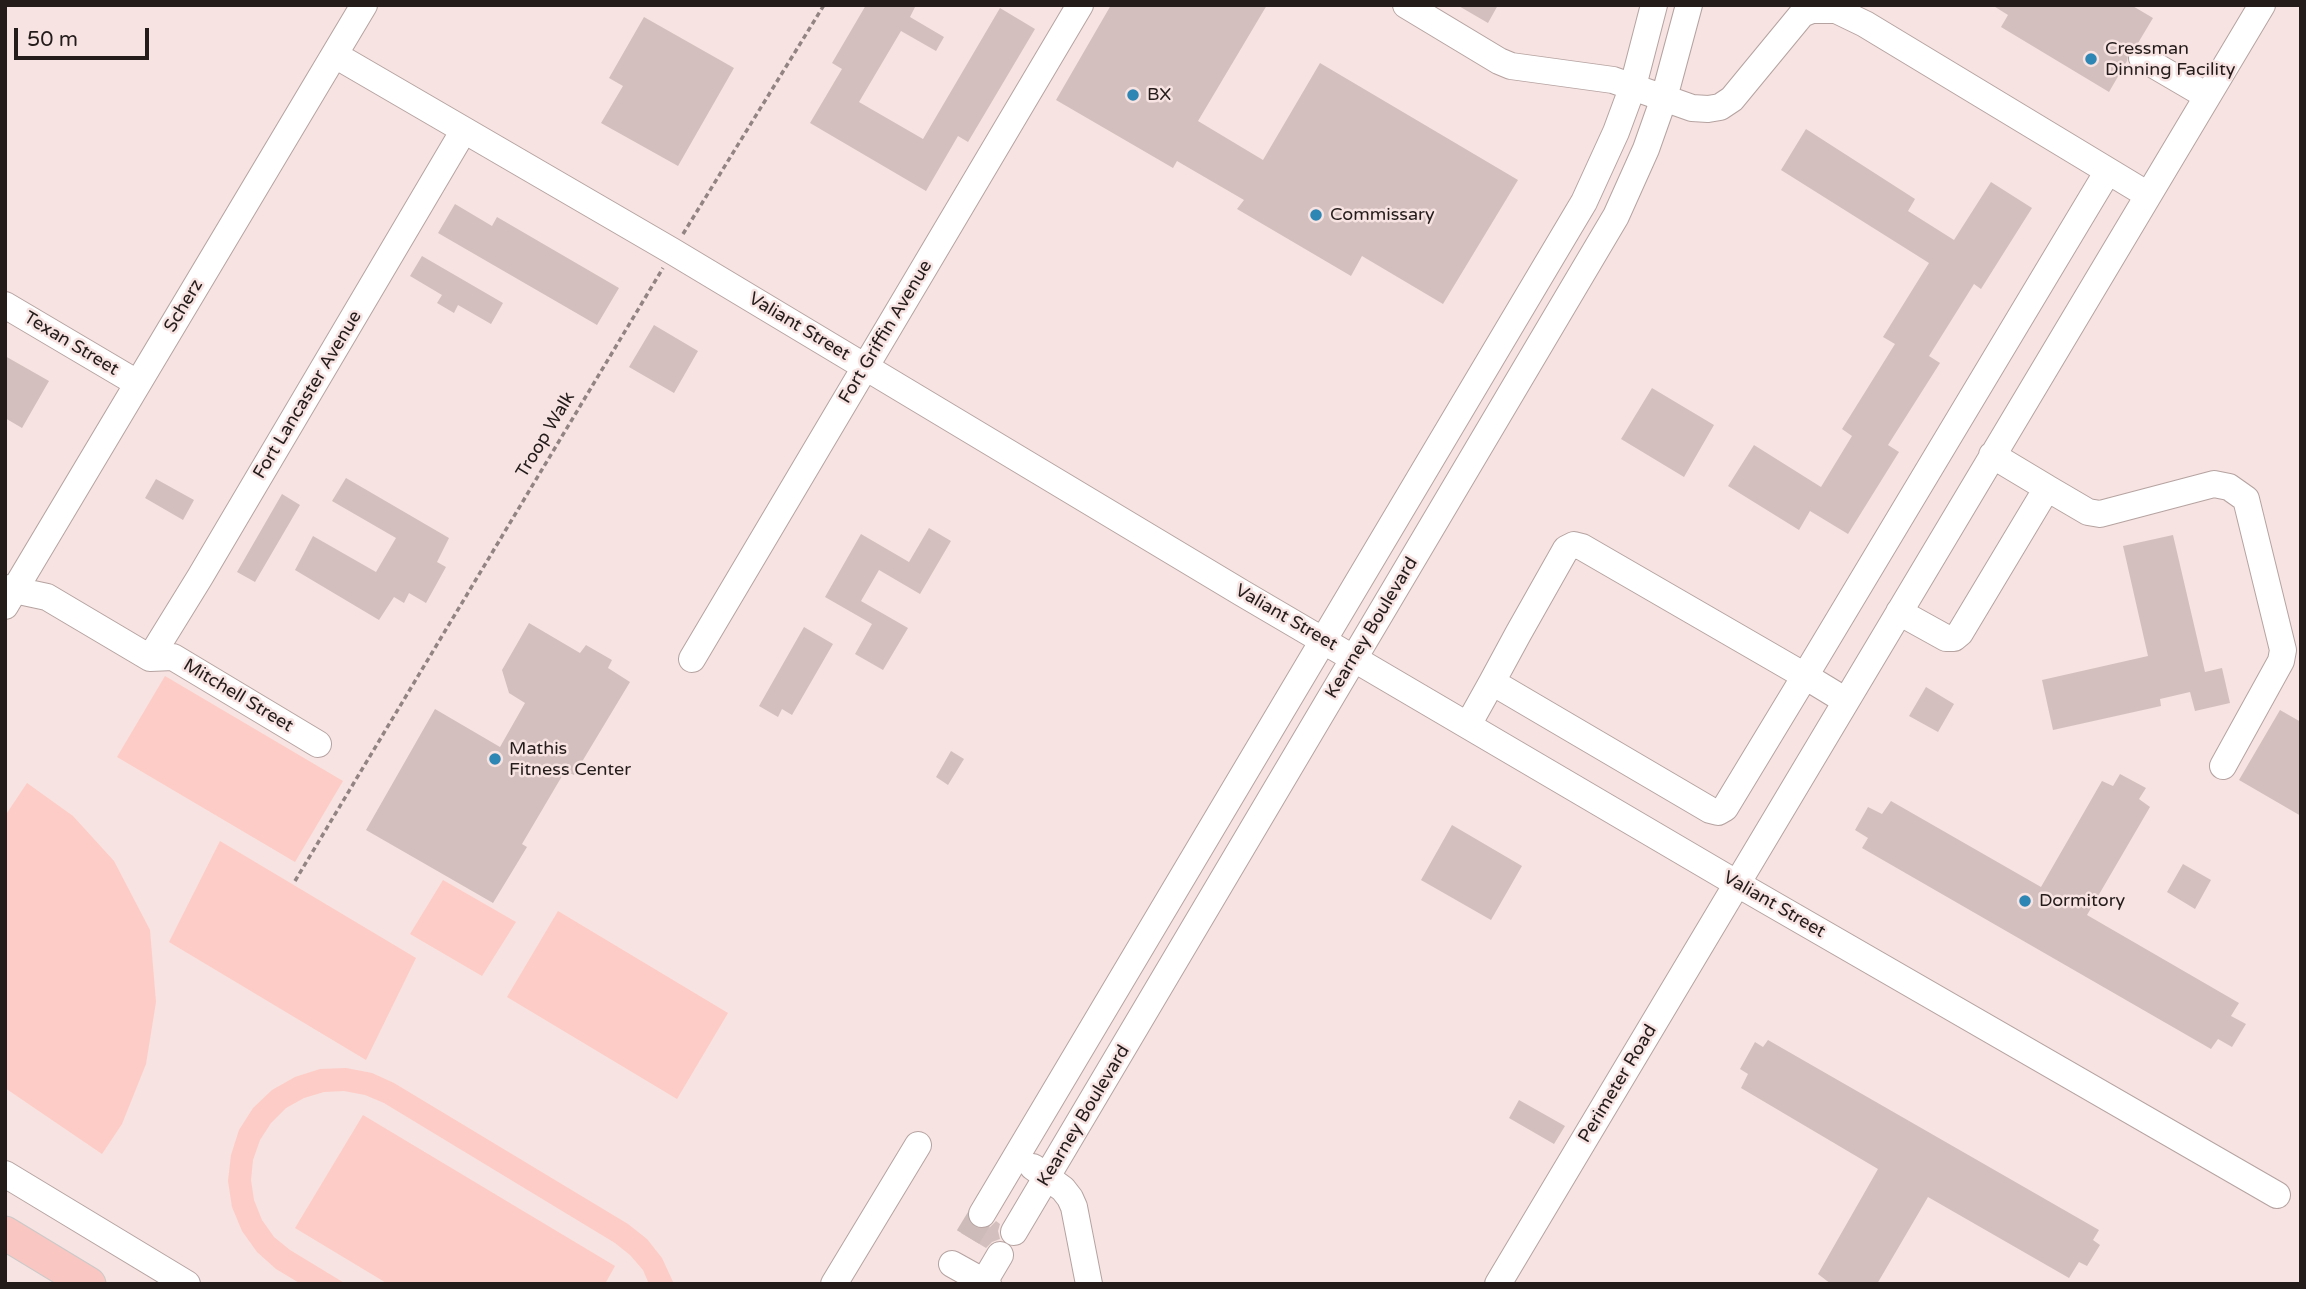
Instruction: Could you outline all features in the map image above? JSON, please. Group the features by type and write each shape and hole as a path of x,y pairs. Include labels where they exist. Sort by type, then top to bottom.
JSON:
{"main road":[{"path":"5,1233 89,1284"}],"street":[{"name":"Scherz","path":"8,595 364,5"},
{"path":"1406,5 1511,66 1592,76 1633,86 1692,108 1708,110 1720,107 1732,99 1802,14 1812,10 1836,10 1865,24 2148,195"},
{"name":"Kearney Boulevard","path":"982,1214 1584,202 1616,132 1633,86 1654,5"},
{"name":"Kearney Boulevard","path":"1014,1232 1594,256 1631,185 1664,98 1689,5"},
{"name":"Fort Griffin Avenue","path":"692,659 1079,6"},
{"name":"Perimeter Road","path":"1498,1284 2207,96 2252,9"},
{"name":"Valiant Street","path":"335,55 672,251 1736,883 2277,1195"},
{"path":"2142,58 2207,96"},
{"name":"Fort Lancaster Avenue","path":"150,658 464,131"},
{"path":"1492,682 1710,810 1718,812 1726,808 2108,171"},
{"name":"Texan Street","path":"5,305 137,383"},
{"path":"1992,455 2088,512 2099,514 2214,484 2229,487 2246,499 2283,650 2281,661 2223,766"},
{"path":"1899,612 1946,638 1954,638 1961,633 2047,488"},
{"path":"1468,725 1566,549 1574,545 1582,547 1846,701"},
{"name":"Mitchell Street","path":"8,595 47,597 150,658 173,657 318,744"},
{"path":"834,1284 918,1145"},
{"path":"1016,1157 1063,1189 1074,1207 1089,1284"},
{"path":"5,1174 187,1284"},
{"path":"953,1264 986,1283 1000,1255"}],"path":[{"name":"Troop Walk","path":"295,881 672,251 824,5"}],"shaded area":[{"path":"165,676 343,781 295,862 117,757"},
{"path":"27,783 73,816 114,861 150,930 156,1002 146,1064 122,1124 102,1154 5,1088 5,816"},
{"path":"220,841 416,958 366,1060 169,942"},
{"path":"443,880 516,922 482,976 410,934"},
{"path":"558,911 728,1013 677,1099 507,997"},
{"path":"346,1068 372,1073 394,1083 628,1224 647,1239 662,1258 674,1284 649,1284 643,1270 615,1243 384,1103 365,1095 344,1091 324,1092 304,1098 286,1108 271,1123 260,1140 253,1160 251,1180 254,1200 262,1220 274,1237 290,1250 346,1284 301,1284 276,1269 257,1252 242,1231 232,1207 228,1181 231,1155 239,1130 253,1108 272,1090 295,1077 320,1069"},
{"path":"363,1115 615,1266 605,1284 388,1284 295,1228"}],"building":[{"path":"866,5 916,5 910,17 944,37 936,51 901,31 859,102 923,139 1000,8 1035,29 968,142 958,136 926,191 810,123 842,69 832,63"},
{"path":"1111,5 1267,5 1198,121 1263,160 1320,63 1518,180 1443,304 1362,256 1351,276 1237,209 1244,200 1177,161 1173,168 1056,100"},
{"path":"1457,5 1498,5 1488,23"},
{"name":"Cressman Dinning Facility","path":"1992,5 2131,5 2153,18 2138,43 2129,50 2127,61 2109,92 2001,27 2008,15"},
{"path":"644,17 734,68 678,166 601,123 623,86 609,78"},
{"path":"1806,129 1915,199 1908,211 1954,240 1991,182 2032,208 1981,289 1974,284 1929,356 1940,363 1888,445 1899,452 1848,534 1810,511 1799,530 1728,486 1754,445 1821,487 1852,436 1842,429 1895,344 1883,337 1929,263 1781,170"},
{"path":"455,204 492,226 497,217 619,288 597,325 438,233"},
{"path":"422,256 503,303 491,324 458,305 454,313 437,303 442,295 410,276"},
{"path":"654,325 698,351 674,393 629,367"},
{"path":"5,356 49,381 22,428 5,418"},
{"path":"1652,388 1714,425 1684,477 1621,439"},
{"path":"346,478 449,538 437,562 446,567 426,603 409,593 404,603 394,597 379,620 295,570 313,536 376,572 396,538 332,501"},
{"path":"156,479 194,500 183,520 145,498"},
{"path":"282,494 300,505 255,582 237,572"},
{"path":"929,528 951,541 920,594 879,570 861,601 908,628 883,670 855,654 872,624 825,597 861,534 909,562"},
{"path":"2173,535 2205,672 2222,668 2230,703 2195,711 2190,692 2160,699 2161,706 2053,730 2042,680 2148,656 2123,546"},
{"name":"Mathis Fitness Center","path":"529,623 580,653 586,645 612,660 608,668 630,682 574,775 565,771 522,844 527,847 493,903 366,830 435,709 500,747 525,703 509,693 502,670"},
{"path":"804,627 833,644 792,715 782,709 778,717 759,706"},
{"path":"1926,687 1954,704 1938,732 1909,716"},
{"path":"2280,710 2301,722 2301,816 2239,780"},
{"path":"951,751 964,759 948,785 936,777"},
{"name":"Dormitory","path":"2120,774 2146,788 2139,799 2150,807 2087,915 2239,1003 2231,1016 2246,1024 2232,1047 2218,1039 2211,1049 1862,848 1868,838 1855,830 1868,807 1882,814 1891,801 2041,887 2102,781 2113,786"},
{"path":"1452,825 1522,866 1491,920 1421,880"},
{"path":"2183,864 2211,880 2195,909 2167,892"},
{"path":"1768,1040 2099,1230 2093,1240 2100,1245 2087,1266 2079,1262 2069,1278 1928,1197 1877,1284 1831,1284 1818,1274 1878,1169 1741,1088 1748,1074 1740,1069 1755,1042 1763,1047"},
{"path":"1519,1100 1565,1126 1554,1144 1509,1118"},
{"path":"968,1221 973,1227 982,1230 996,1221 1000,1224 1000,1239 986,1248 961,1233"}],"tunnel":[{"path":"968,1237 982,1214"}],"place":[{"name":"Cressman Dinning Facility","path":"2091,59"},
{"name":"BX","path":"1133,95"},
{"name":"Commissary","path":"1316,215"},
{"name":"Mathis Fitness Center","path":"495,759"},
{"name":"Dormitory","path":"2025,901"}]}
